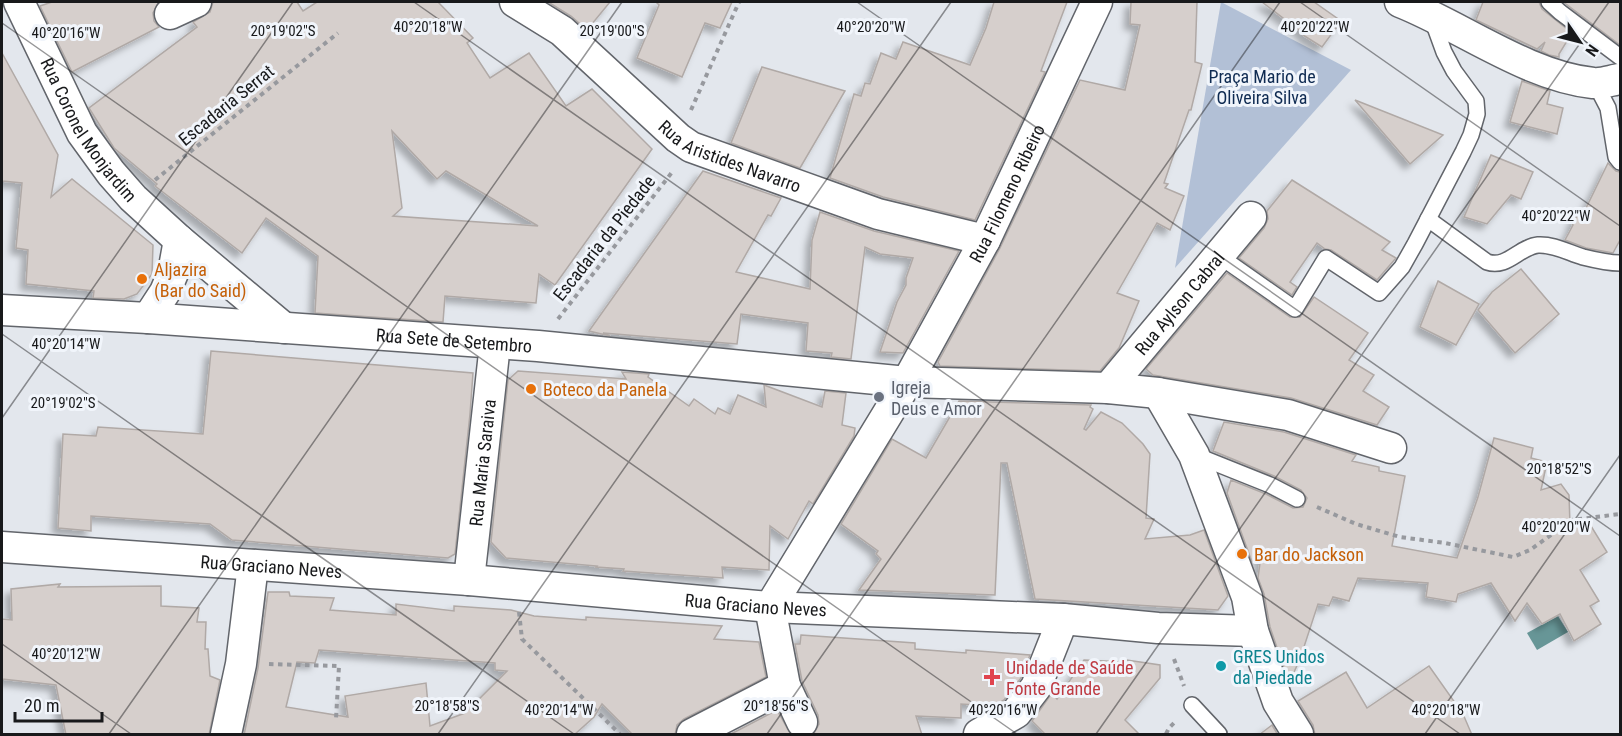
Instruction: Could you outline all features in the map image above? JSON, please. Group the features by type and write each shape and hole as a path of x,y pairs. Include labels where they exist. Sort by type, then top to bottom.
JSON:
{"street":[{"name":"Rua Coronel Monjardim","path":"19,2 82,133 111,172 133,198 179,240 284,328"},
{"name":"Rua Aristides Navarro","path":"515,2 562,31 685,142 878,214 985,240"},
{"name":"Rua Filomeno Ribeiro","path":"770,607 907,382 985,240 1097,2"},
{"path":"1400,2 1430,14 1480,41 1544,70 1608,81"},
{"name":"Rua Aylson Cabral","path":"1108,388 1251,217"},
{"path":"148,318 165,292 173,273 179,240"},
{"name":"Rua Sete de Setembro","path":"2,310 148,318 538,346 907,382"},
{"name":"Rua Maria Saraiva","path":"469,580 495,344"},
{"path":"907,382 1108,388 1158,393 1288,415 1391,448"},
{"path":"1158,393 1194,455 1247,597 1253,631 1278,702 1298,735"},
{"name":"Rua Graciano Neves","path":"2,547 469,580 770,607 1063,619 1158,628 1253,631"},
{"path":"226,735 241,664 253,565"},
{"path":"770,607 785,686 802,722"},
{"path":"979,735 1016,712 1036,687 1063,619"},
{"path":"692,735 785,686"}],"lane":[{"path":"1549,2 1620,57"},
{"path":"1218,255 1295,309 1326,258 1379,293 1402,267 1463,152 1477,114 1476,100 1449,62 1430,14"},
{"path":"1608,81 1608,108 1616,157 1620,162"},
{"path":"1428,219 1487,262 1495,265 1529,247 1539,245 1550,246 1584,257 1620,263"},
{"path":"1194,455 1270,485 1298,499"},
{"path":"1192,705 1219,735"}],"path":[{"name":"Escadaria da Piedade","path":"538,346 685,142 740,2"},
{"name":"Escadaria Serrat","path":"133,198 338,33"},
{"path":"1298,499 1356,524 1400,537 1445,543 1513,557 1530,550 1572,520 1620,514"},
{"path":"520,584 519,617 522,639 620,735"},
{"path":"1158,628 1175,660 1192,705"},
{"path":"241,664 339,666 336,719"}],"green space":[{"name":"Praça Mario de Oliveira Silva","path":"1221,2 1351,70 1175,268"}],"shaded area":[{"path":"1558,616 1568,632 1537,650 1527,633"}],"building":[{"path":"52,2 159,2 153,13 154,21 159,27 72,72 40,6"},
{"path":"213,2 297,2 303,11 317,2 438,2 473,38 467,43 490,78 529,53 566,106 592,89 652,149 555,285 539,274 536,303 445,296 443,322 315,313 318,256 266,218 242,253 155,186 157,184 114,148 89,108 197,27 193,22 210,12","holes":["392,131 437,179 446,171 538,226 393,216 402,208"]},
{"path":"548,2 610,2 587,30 571,16"},
{"path":"656,2 732,2 720,28 705,23 682,77 637,58 659,5"},
{"path":"994,2 1067,2 1041,71 1045,72 975,220 883,197 830,178 854,94 861,96 865,83 870,84 881,53 896,59 903,42 970,65"},
{"path":"1131,2 1197,2 1195,62 1202,64 1191,110 1189,110 1164,183 1168,184 1165,188 1184,196 1170,230 1157,223 1117,293 1139,301 1119,348 1100,371 940,366 938,362 1000,248 1080,80 1125,90 1140,25 1130,24"},
{"path":"1262,2 1314,2 1341,21 1322,47 1303,35"},
{"path":"1483,2 1539,2 1542,9 1572,33 1559,57 1549,55 1541,51 1545,42 1537,49 1476,20"},
{"path":"1563,2 1620,2 1620,45 1566,4"},
{"path":"2,53 58,155 51,197 72,179 153,245 152,274 137,294 124,299 93,298 94,291 26,284 28,250 16,248 22,183 2,181"},
{"path":"762,67 845,91 800,168 731,143"},
{"path":"1522,81 1550,91 1547,104 1563,108 1557,134 1510,122"},
{"path":"1355,100 1443,135 1410,164"},
{"path":"1491,155 1533,172 1521,199 1511,195 1487,224 1464,217"},
{"path":"1608,163 1620,172 1620,240 1613,253 1586,248 1565,240 1572,223 1582,209 1585,210"},
{"path":"703,171 781,198 771,216 768,215 736,272 810,289 812,240 820,212 874,231 959,251 903,353 880,352 897,302 906,285 913,258 880,254 865,247 851,359 831,357 832,353 806,351 808,323 741,314 737,344 603,333 610,336 589,331"},
{"path":"1292,180 1390,242 1382,250 1396,258 1377,280 1317,243 1290,282 1297,287 1292,295 1239,258 1264,228 1268,219 1267,211"},
{"path":"1521,269 1559,314 1515,353 1478,310 1492,292"},
{"path":"1227,273 1290,317 1300,317 1314,297 1368,333 1349,360 1374,375 1363,391 1389,407 1377,425 1291,398 1153,375 1146,369"},
{"path":"1438,281 1479,304 1456,345 1420,327"},
{"path":"211,351 473,373 455,554 448,558 232,540 210,524 91,516 91,531 58,528 63,434 96,436 98,427 203,434"},
{"path":"518,371 626,379 622,372 649,374 648,377 689,406 694,399 715,414 718,408 730,414 738,395 766,407 764,385 822,407 825,391 846,393 842,425 855,428 854,436 813,504 809,501 788,539 770,526 769,570 722,567 723,578 623,571 624,569 506,558 491,542 508,380"},
{"path":"959,401 1091,405 1093,409 1084,429 1086,430 1101,412 1122,423 1150,454 1146,518 1154,519 1145,539 1190,535 1204,530 1228,596 1218,610 1035,599 1007,463 1001,463 995,595 859,590 881,559 876,554 878,551 841,524 892,439 926,458"},
{"path":"1224,422 1284,432 1356,455 1352,461 1379,467 1379,471 1405,476 1392,546 1457,558 1478,497 1494,438 1533,448 1531,458 1547,462 1541,490 1561,484 1569,495 1570,525 1591,526 1607,552 1580,570 1599,601 1590,606 1601,624 1574,641 1560,614 1542,624 1527,603 1515,621 1491,583 1458,594 1456,602 1426,597 1428,583 1358,578 1349,601 1333,597 1329,606 1318,604 1300,659 1289,683 1270,627 1264,594 1258,578 1262,548 1252,562 1227,493 1231,480 1293,508 1303,507 1307,498 1301,490 1274,476 1213,451"},
{"path":"60,584 58,587 161,586 161,606 199,608 197,622 206,622 205,649 208,649 210,676 220,680 209,735 66,735 56,685 2,679 2,619 12,620 11,589"},
{"path":"268,592 289,592 290,596 334,598 330,610 396,615 396,604 454,611 454,606 511,610 534,616 586,620 586,617 722,626 714,639 759,642 766,677 684,719 677,725 675,735 633,735 602,704 594,717 574,735 244,735 258,668","holes":["319,650 495,663 495,670 507,671 465,713 430,726 426,683 345,696 348,717 286,707 297,662 315,663"]},
{"path":"801,635 915,643 915,649 1030,655 1021,678 1004,700 994,706 961,704 961,718 916,716 922,735 813,735 819,724 818,715 802,681 795,644 800,644"},
{"path":"1084,660 1126,662 1127,660 1160,665 1160,678 1125,720 1140,735 1046,735 1032,721 1052,693 1057,699"},
{"path":"1429,666 1463,714 1472,735 1315,735 1313,725 1298,701 1346,672 1367,708"},
{"path":"777,710 791,735 729,735"},
{"path":"1272,725 1278,735 1259,735"}],"place":[{"name":"Aljazira (Bar do Said)","path":"142,279"},
{"name":"Boteco da Panela","path":"531,389"},
{"name":"Igreja Deus e Amor","path":"879,397"},
{"name":"Bar do Jackson","path":"1242,554"},
{"name":"GRES Unidos da Piedade","path":"1221,666"},
{"name":"Unidade de Saúde Fonte Grande","path":"992,677"}]}
